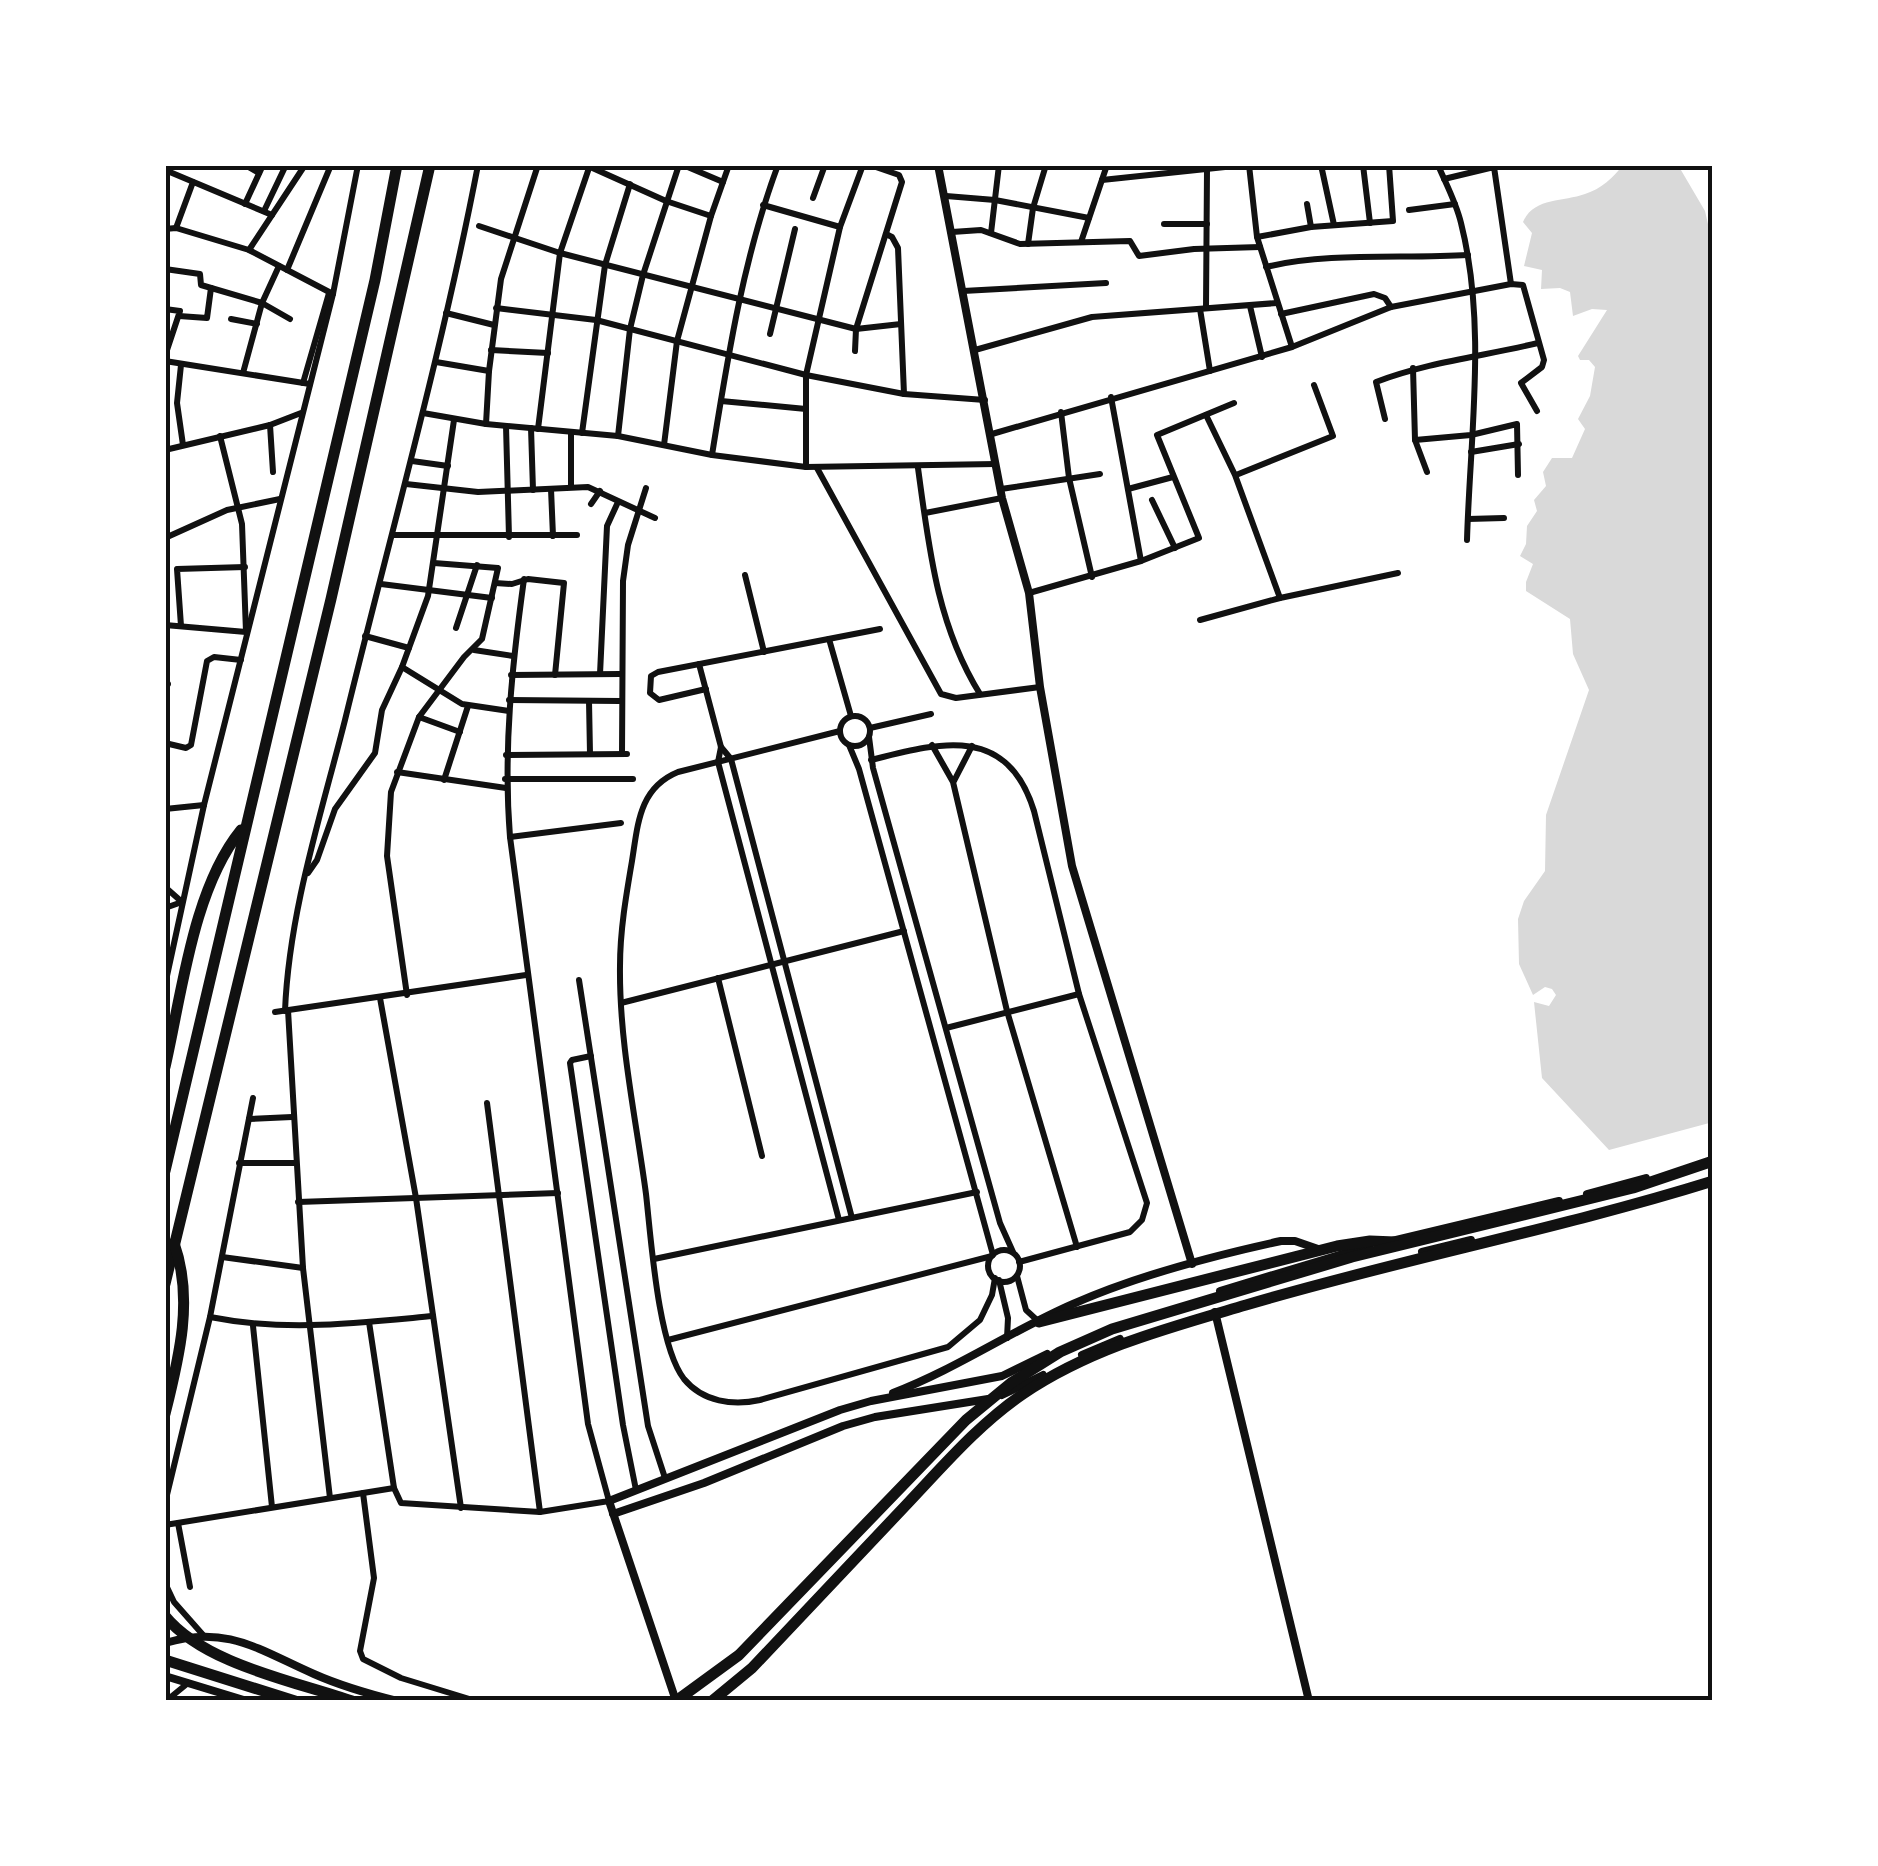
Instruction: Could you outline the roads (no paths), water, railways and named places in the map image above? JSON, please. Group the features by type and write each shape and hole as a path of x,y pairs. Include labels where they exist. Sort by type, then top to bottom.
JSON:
{"highway":[{"path":"165,1170 375,280 397,165"},
{"path":"165,1284 430,165"},
{"path":"165,1067 204,900 220,862 244,827"},
{"path":"676,1701 739,1656 966,1420 1035,1367 1112,1329 1404,1243 1602,1196 1713,1161"},
{"path":"712,1701 752,1668 976,1432 1020,1396 1068,1367 1131,1340 1298,1290 1409,1259 1590,1217 1713,1180"},
{"path":"1039,1322 1337,1246 1370,1241 1404,1243"},
{"path":"165,1414 184,1309 182,1266 174,1242"},
{"path":"165,1616 178,1632 210,1653 352,1701"},
{"path":"165,1660 295,1701"}],"street":[{"path":"245,165 261,169 245,204"},
{"path":"249,250 286,165"},
{"path":"268,213 305,165"},
{"path":"244,374 262,304 331,165"},
{"path":"165,984 204,805 331,293 358,165"},
{"path":"486,424 496,308 512,237 538,165"},
{"path":"533,490 534,428 560,253 588,165 666,202 711,216"},
{"path":"618,436 630,329 643,275 681,165 723,182"},
{"path":"664,446 677,341 729,165"},
{"path":"712,455 738,300 763,205 778,165"},
{"path":"812,198 825,165"},
{"path":"938,165 1001,493 1030,593 1040,687 1081,902 1192,1264"},
{"path":"991,233 999,165"},
{"path":"1028,244 1033,208 1046,165"},
{"path":"1081,242 1107,165"},
{"path":"1102,180 1246,165 1260,246 1292,347"},
{"path":"1321,165 1334,225"},
{"path":"1364,165 1370,223"},
{"path":"1258,237 1334,225 1392,222 1389,165"},
{"path":"1438,165 1455,204 1472,290 1476,358 1467,540"},
{"path":"330,1498 308,1327 295,1162 286,1010 290,950 412,461 479,166"},
{"path":"806,467 806,374 816,320 840,226 863,166 899,175 902,182 856,329 854,351"},
{"path":"1444,180 1494,167 1511,284"},
{"path":"1203,168 1207,224 1203,308 1210,372"},
{"path":"165,170 268,213"},
{"path":"176,228 192,182"},
{"path":"582,433 605,265 630,184"},
{"path":"946,196 995,200 1089,218"},
{"path":"1307,204 1310,228"},
{"path":"1409,210 1455,204"},
{"path":"763,205 840,226"},
{"path":"1164,224 1207,224"},
{"path":"479,226 560,253 816,320 856,329 901,324"},
{"path":"165,229 176,228 249,250 331,293"},
{"path":"770,334 795,229"},
{"path":"952,232 982,230 1005,241 1028,244 1130,241 1139,256 1260,246"},
{"path":"886,234 897,242 898,248 904,394"},
{"path":"1266,267 1308,259 1468,255"},
{"path":"165,269 200,274 200,284 262,304 290,319"},
{"path":"962,291 1106,283"},
{"path":"992,434 1262,357 1390,307 1511,284 1522,285 1544,365 1521,384 1537,411"},
{"path":"179,316 207,318 211,288"},
{"path":"1281,314 1374,294 1385,298 1390,307"},
{"path":"975,350 1092,317 1277,303"},
{"path":"1250,306 1262,357"},
{"path":"496,308 596,320 806,374 904,394 985,400"},
{"path":"165,309 180,310 165,358 182,365 306,383"},
{"path":"446,313 494,324"},
{"path":"231,320 257,324"},
{"path":"1385,419 1374,383 1413,368 1476,358 1538,342"},
{"path":"491,350 548,353"},
{"path":"435,362 489,371"},
{"path":"182,365 177,403 183,446"},
{"path":"1413,368 1415,440 1427,472"},
{"path":"1236,475 1333,436 1314,385"},
{"path":"1111,397 1141,561"},
{"path":"721,401 806,408"},
{"path":"1030,593 1141,561 1199,537 1157,436 1234,404"},
{"path":"1061,412 1069,478 1092,577"},
{"path":"165,450 270,425 302,413"},
{"path":"423,413 486,424 618,436 712,455 817,468 997,464"},
{"path":"1206,415 1236,475 1280,598"},
{"path":"306,876 317,860 336,809 371,761 382,710 430,590 454,420"},
{"path":"1415,440 1470,436 1517,424 1518,475"},
{"path":"270,425 273,472"},
{"path":"506,426 510,537"},
{"path":"571,432 572,487"},
{"path":"220,436 240,506 246,632"},
{"path":"1471,452 1519,444"},
{"path":"412,461 448,466"},
{"path":"817,468 941,694 956,698 1040,687"},
{"path":"918,468 948,634 980,694"},
{"path":"924,513 1100,474"},
{"path":"1128,489 1173,477"},
{"path":"406,484 508,491 572,487 600,491 655,518"},
{"path":"506,754 624,754 620,702 623,581 628,545 646,488"},
{"path":"551,489 553,536"},
{"path":"591,504 600,491"},
{"path":"165,538 240,506 280,499"},
{"path":"1152,500 1175,548"},
{"path":"600,674 608,522 618,502"},
{"path":"1468,519 1504,518"},
{"path":"393,535 577,535"},
{"path":"406,994 387,856 388,813 397,772 420,718 482,639 497,566 434,563"},
{"path":"456,628 477,565"},
{"path":"181,626 176,575 180,568 245,567"},
{"path":"1200,620 1398,572"},
{"path":"744,575 764,652"},
{"path":"495,584 524,579 564,583 554,675"},
{"path":"524,579 511,675 506,784 526,975 588,1424 608,1501 676,1701"},
{"path":"381,584 492,598"},
{"path":"165,625 246,632"},
{"path":"706,689 663,700 650,693 649,680 654,674 699,664 880,629"},
{"path":"366,636 409,648"},
{"path":"829,639 851,716"},
{"path":"472,650 514,656"},
{"path":"165,743 186,748 190,745 207,661 241,660"},
{"path":"699,664 721,748 730,759 852,1218"},
{"path":"402,667 468,706 509,711"},
{"path":"511,675 620,674"},
{"path":"509,700 620,702"},
{"path":"590,701 590,754"},
{"path":"444,780 468,706"},
{"path":"849,745 858,746 870,732 931,714"},
{"path":"840,731 844,720 851,716 865,719 870,732 871,760 1000,1223 1020,1262"},
{"path":"420,718 460,732"},
{"path":"840,731 859,769 977,1192 992,1256 989,1270 997,1279 1008,1318 1007,1338"},
{"path":"840,731 670,775 655,786 643,805 622,927 621,1003 668,1340 676,1365 694,1388 719,1401 746,1403 948,1347 980,1320 997,1279"},
{"path":"871,760 932,745 972,746 1006,764 1031,800 1080,994 1148,1203 1142,1220 1130,1232 1020,1262"},
{"path":"932,745 954,782 1007,1012 1077,1247"},
{"path":"954,782 972,746"},
{"path":"721,748 718,762 839,1220"},
{"path":"397,772 506,784 634,779"},
{"path":"165,809 204,805"},
{"path":"510,837 621,823"},
{"path":"165,887 182,902"},
{"path":"165,908 182,902"},
{"path":"621,1003 904,930"},
{"path":"275,1012 526,975"},
{"path":"718,978 762,1156"},
{"path":"579,980 648,1426 665,1478"},
{"path":"934,1039 946,1028 1080,994"},
{"path":"380,998 416,1198 461,1508"},
{"path":"930,1024 946,1028"},
{"path":"591,1056 570,1063 636,1490"},
{"path":"165,1503 210,1317 253,1098"},
{"path":"487,1104 540,1512"},
{"path":"248,1119 292,1116"},
{"path":"870,1401 1002,1376 1093,1332 1335,1254 1713,1161"},
{"path":"239,1163 295,1162"},
{"path":"613,1514 730,1473 810,1437 875,1416 1006,1394 1099,1347 1296,1285 1713,1180"},
{"path":"654,1259 977,1192"},
{"path":"298,1202 558,1194"},
{"path":"1486,1218 1490,1236"},
{"path":"369,1322 394,1488 401,1503 540,1512 608,1501 940,1374 1108,1290 1281,1240 1335,1254"},
{"path":"668,1340 992,1256 1002,1250 1013,1252"},
{"path":"222,1257 303,1268"},
{"path":"1020,1262 1016,1276 1026,1310 1039,1322"},
{"path":"997,1279 1008,1281 1016,1276"},
{"path":"1214,1310 1309,1701"},
{"path":"210,1317 253,1326 308,1327 432,1316"},
{"path":"253,1326 272,1507"},
{"path":"750,1444 750,1456 760,1461"},
{"path":"722,1456 731,1464 730,1473"},
{"path":"165,1525 394,1488"},
{"path":"363,1492 374,1564 361,1642 363,1659 401,1678 476,1701"},
{"path":"178,1523 190,1587"},
{"path":"165,1583 174,1602 204,1636"},
{"path":"165,1643 204,1636 245,1641 316,1675 397,1701"},
{"path":"165,1676 244,1701"},
{"path":"166,1701 188,1683"}]}
